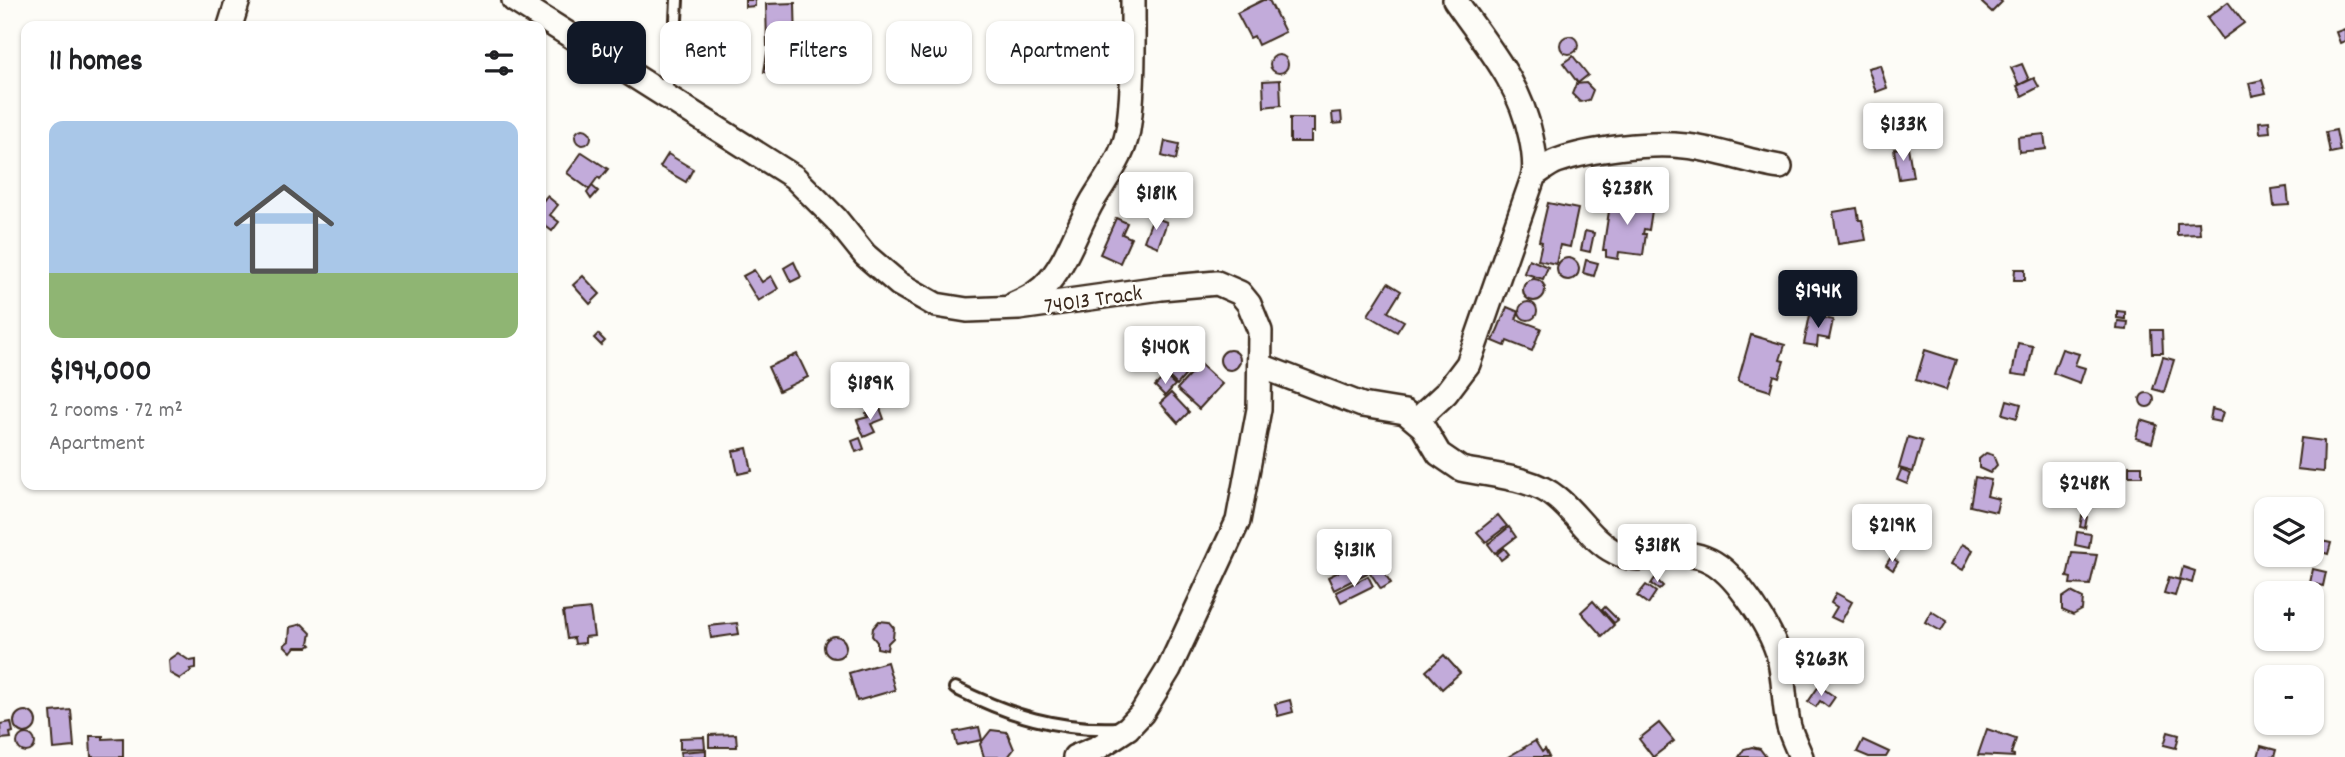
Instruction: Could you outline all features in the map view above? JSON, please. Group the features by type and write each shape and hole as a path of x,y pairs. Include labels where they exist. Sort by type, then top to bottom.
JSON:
{"street":[{"path":"232,21 238,0"},
{"name":"74013 Track","path":"514,0 794,177 836,219 865,255 899,284 936,305 967,310 1006,309 1217,283 1240,293 1249,304 1260,331 1259,409 1238,521 1169,669 1142,713 1128,728 1099,747 1075,757"},
{"path":"1006,309 1034,296 1050,281 1093,201 1118,163 1129,124 1133,0"},
{"path":"1417,420 1446,393 1468,363 1536,163 1527,116 1517,91 1455,0"},
{"path":"1534,175 1555,161 1583,153 1643,146 1685,146 1780,167"},
{"path":"1261,366 1362,405 1405,412 1417,420 1439,454 1450,463 1461,469 1544,488 1570,509 1602,545 1619,555 1633,559 1682,555 1701,557 1716,564 1732,578 1756,607 1769,630 1779,655 1789,726 1801,757"}],"lane":[{"path":"665,96 676,40 677,0"},
{"path":"955,688 997,709 1026,719 1100,729 1128,728"}],"building":[{"path":"745,0 755,0 755,6 745,7"},
{"path":"1263,0 1269,0 1285,32 1258,45 1254,36 1250,38 1237,13"},
{"path":"1984,0 2002,2 1992,12 1982,3"},
{"path":"2228,2 2244,23 2222,39 2207,18"},
{"path":"795,3 795,21 766,21 766,4"},
{"path":"2345,29 2345,41 2340,43 2336,32"},
{"path":"1565,36 1573,36 1578,45 1576,52 1565,54 1560,49 1560,41"},
{"path":"1275,55 1283,55 1288,64 1286,71 1275,73 1270,68 1270,60"},
{"path":"1573,56 1588,75 1578,83 1563,63"},
{"path":"2022,64 2029,80 2019,85 2011,68"},
{"path":"1880,65 1887,88 1876,92 1868,68"},
{"path":"2034,78 2039,87 2022,96 2017,86"},
{"path":"1280,80 1281,105 1264,107 1263,81"},
{"path":"2262,80 2266,93 2252,96 2249,83"},
{"path":"1586,83 1593,90 1589,100 1580,102 1572,94 1576,84"},
{"path":"1341,112 1342,123 1333,124 1332,113"},
{"path":"1290,118 1314,118 1311,142 1290,142"},
{"path":"2269,121 2270,132 2260,133 2259,122"},
{"path":"583,129 589,131 589,143 583,145 577,143 575,137 577,131"},
{"path":"2336,130 2340,151 2330,153 2326,132"},
{"path":"2044,134 2046,149 2019,152 2018,137"},
{"path":"1165,141 1179,144 1176,160 1162,156"},
{"path":"1908,147 1913,177 1899,179 1894,149"},
{"path":"582,152 608,169 589,189 567,173"},
{"path":"668,154 693,169 686,182 660,167"},
{"path":"592,186 598,191 591,199 587,193"},
{"path":"2287,187 2289,205 2274,206 2272,189"},
{"path":"546,197 558,205 550,215 559,222 552,231 546,226"},
{"path":"1611,198 1653,204 1649,230 1644,229 1643,234 1646,234 1643,255 1619,252 1618,259 1606,257 1606,250 1603,250"},
{"path":"1548,203 1578,209 1570,247 1560,245 1556,264 1538,260 1542,242 1539,241"},
{"path":"1857,208 1866,240 1838,244 1833,212"},
{"path":"1153,217 1167,222 1158,247 1144,241"},
{"path":"1116,218 1127,223 1122,234 1131,238 1120,263 1100,254"},
{"path":"2199,222 2200,234 2177,235 2177,223"},
{"path":"1585,231 1594,233 1590,252 1581,250"},
{"path":"1568,258 1576,261 1579,269 1576,277 1568,280 1560,277 1557,269 1560,261"},
{"path":"1529,259 1548,267 1543,279 1524,273"},
{"path":"1586,260 1598,263 1594,276 1583,273"},
{"path":"794,262 801,277 791,282 784,268"},
{"path":"2015,269 2025,269 2025,280 2014,280"},
{"path":"754,270 762,282 771,276 778,289 758,301 743,276"},
{"path":"583,276 600,294 590,304 573,285"},
{"path":"1534,279 1542,282 1545,290 1542,298 1534,301 1526,298 1523,290 1526,282"},
{"path":"1388,283 1401,291 1388,312 1404,321 1397,332 1368,315"},
{"path":"1528,302 1534,305 1537,311 1534,317 1528,320 1522,317 1519,311 1522,305"},
{"path":"1507,307 1519,312 1516,319 1541,328 1532,351 1507,341 1505,346 1493,341"},
{"path":"2117,311 2125,312 2125,319 2117,318"},
{"path":"1810,315 1833,320 1829,339 1818,337 1817,346 1804,344"},
{"path":"2118,321 2128,322 2127,330 2117,329"},
{"path":"2151,330 2162,330 2163,353 2152,353"},
{"path":"598,334 605,341 601,345 594,338"},
{"path":"1751,335 1785,345 1780,360 1784,361 1779,377 1774,375 1770,391 1738,381"},
{"path":"2018,343 2033,346 2027,376 2012,374"},
{"path":"2062,349 2079,354 2075,365 2085,368 2080,383 2053,373"},
{"path":"1230,350 1237,353 1240,360 1237,367 1230,370 1223,367 1220,360 1223,353"},
{"path":"1925,350 1956,360 1946,390 1916,380"},
{"path":"797,354 808,377 779,391 768,367"},
{"path":"1184,354 1195,364 1177,385 1166,374"},
{"path":"2163,357 2174,360 2164,392 2153,389"},
{"path":"1200,364 1222,384 1199,409 1177,389"},
{"path":"1165,376 1175,385 1165,396 1155,386"},
{"path":"1171,393 1189,412 1178,423 1160,403"},
{"path":"2144,393 2150,393 2154,400 2150,407 2144,407 2140,403 2140,397"},
{"path":"2007,400 2021,404 2017,418 2003,414"},
{"path":"880,408 884,419 871,424 875,432 864,437 857,420 868,417 866,413"},
{"path":"2212,409 2223,412 2220,422 2210,420"},
{"path":"2141,420 2157,425 2152,443 2136,438"},
{"path":"1908,437 1922,441 1913,472 1899,468"},
{"path":"860,438 864,449 856,452 852,441"},
{"path":"2301,438 2324,441 2323,472 2297,469"},
{"path":"747,448 752,471 738,474 733,451"},
{"path":"1986,453 1993,455 1997,465 1990,473 1979,468 1979,459"},
{"path":"2129,466 2142,466 2142,476 2129,476"},
{"path":"1901,470 1911,474 1907,484 1897,480"},
{"path":"1975,477 1991,480 1987,496 1999,499 1996,512 1970,506"},
{"path":"1498,515 1507,526 1486,542 1477,532"},
{"path":"2082,516 2087,517 2085,528 2080,527"},
{"path":"1509,527 1516,537 1495,553 1488,544"},
{"path":"2077,532 2091,534 2089,548 2075,545"},
{"path":"2324,542 2331,543 2328,554 2324,553"},
{"path":"1962,544 1973,550 1963,570 1951,564"},
{"path":"1504,548 1509,554 1501,560 1497,554"},
{"path":"2072,553 2097,555 2090,585 2070,584 2071,578 2067,577"},
{"path":"1891,557 1898,562 1893,570 1886,565"},
{"path":"1361,561 1367,573 1334,590 1328,577"},
{"path":"1379,565 1391,583 1381,589 1369,571"},
{"path":"2183,567 2195,571 2192,583 2180,579"},
{"path":"2313,569 2326,572 2324,581 2310,581"},
{"path":"1368,576 1373,586 1341,602 1336,592"},
{"path":"2169,577 2180,580 2175,596 2164,593"},
{"path":"1655,578 1663,586 1659,590 1651,584"},
{"path":"1646,585 1656,592 1648,604 1637,596"},
{"path":"2071,592 2083,598 2082,610 2073,615 2062,610 2062,598"},
{"path":"1836,593 1852,602 1841,622 1831,617 1837,607 1831,603"},
{"path":"1593,601 1614,625 1602,636 1581,612"},
{"path":"1605,607 1618,620 1614,623 1602,610"},
{"path":"590,609 594,636 585,637 585,643 575,644 574,638 567,639 563,612"},
{"path":"1931,611 1947,621 1941,631 1925,622"},
{"path":"879,621 889,622 894,628 887,650 877,648 877,642 872,636 873,628"},
{"path":"737,623 739,634 711,638 709,626"},
{"path":"302,624 311,633 311,645 295,647 291,652 284,645 289,641 290,627"},
{"path":"835,636 843,639 846,647 843,655 835,658 827,655 824,647 827,639"},
{"path":"178,653 190,661 196,660 196,668 190,669 191,671 180,679 169,673 168,660"},
{"path":"1444,655 1460,673 1442,689 1426,671"},
{"path":"887,662 895,690 857,701 849,673"},
{"path":"1819,686 1835,697 1828,707 1820,701 1816,707 1808,702"},
{"path":"1290,700 1293,712 1278,716 1275,704"},
{"path":"71,710 74,747 54,749 51,712"},
{"path":"25,711 33,714 36,722 33,730 25,733 17,730 14,722 17,714"},
{"path":"11,722 11,738 1,739 0,724"},
{"path":"1659,723 1674,741 1653,757 1639,739"},
{"path":"979,727 982,740 957,745 954,732"},
{"path":"1987,729 2016,739 2011,754 2014,757 1978,755"},
{"path":"991,730 1007,732 1014,749 1008,757 984,757 980,744"},
{"path":"2168,732 2179,735 2176,748 2164,745"},
{"path":"22,734 30,734 35,743 33,750 22,752 17,747 17,739"},
{"path":"736,734 737,747 709,747 709,735"},
{"path":"90,736 103,736 103,739 123,738 123,757 91,757"},
{"path":"704,737 705,748 680,749 680,738"},
{"path":"1863,740 1889,752 1886,757 1869,757 1857,752"},
{"path":"1535,741 1542,752 1545,749 1549,757 1508,757"},
{"path":"2261,746 2276,750 2274,757 2258,757"},
{"path":"1744,749 1760,749 1766,757 1739,757"},
{"path":"706,750 706,757 681,757 680,752"}]}
